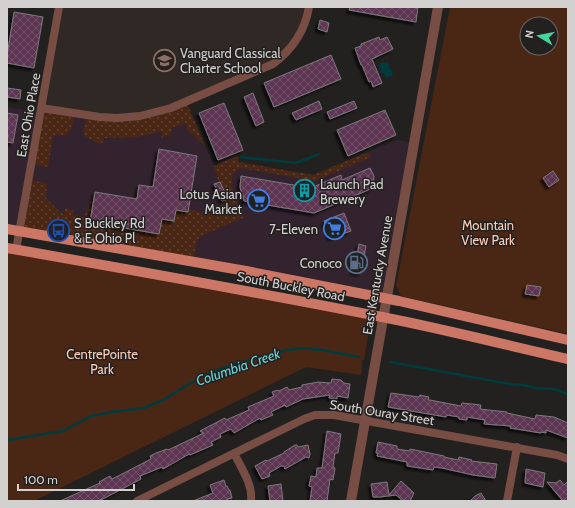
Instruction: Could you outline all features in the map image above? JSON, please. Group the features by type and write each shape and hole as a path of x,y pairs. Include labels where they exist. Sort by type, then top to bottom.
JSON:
{"main road":[{"name":"South Buckley Road","path":"7,229 246,271 386,299 568,340"},
{"name":"South Buckley Road","path":"12,249 174,277 383,317 568,359"}],"street":[{"name":"East Ohio Place","path":"12,249 19,231 59,7"},
{"path":"41,108 117,118 146,115 171,108 262,70 278,60 291,48 298,38 304,27 309,7"},
{"name":"East Kentucky Avenue","path":"351,501 438,7"},
{"name":"South Ouray Street","path":"137,501 315,415 326,414 517,447 557,455 568,459"},
{"path":"507,501 517,447"},
{"path":"234,453 249,484 251,501"}],"shaded area":[{"name":"Vanguard Classical Charter School","path":"59,7 309,7 307,19 283,57 171,108 133,117 41,108"},
{"path":"186,101 214,166 237,156 239,162 313,175 397,140 413,143 386,299 7,229 7,107 40,113"}],"green space":[{"name":"Mountain View Park","path":"450,7 568,7 568,334 401,296 396,286"},
{"path":"186,101 205,146 187,130 187,123 172,128 171,135 161,138 162,131 137,137 104,138 101,145 83,135 86,115 117,118"},
{"path":"41,108 75,113 72,128 67,135 53,136 48,167 32,164"},
{"path":"368,152 371,157 315,181 240,168 232,179 232,185 233,191 245,217 201,236 197,241 193,261 19,231 29,180 47,183 46,198 61,213 64,214 65,208 74,210 73,215 84,217 95,192 90,222 162,219 176,210 187,212 188,209 202,212 225,202 214,166 237,156 239,162 313,175"},
{"name":"CentrePointe Park","path":"7,248 383,317 369,330 364,360 362,360 361,375 306,367 34,501 7,501"}],"water":[{"path":"388,62 393,75 386,78 378,64"}],"building":[{"path":"350,7 418,7 416,22 349,10"},
{"path":"14,12 43,17 34,68 7,63"},
{"path":"320,20 329,23 327,32 318,29"},
{"path":"379,37 380,40 387,37 393,49 372,59 382,83 373,87 361,65 355,48"},
{"path":"331,55 341,79 274,107 264,83"},
{"path":"7,88 21,90 20,99 7,97"},
{"path":"253,93 264,122 256,126 244,97"},
{"path":"319,101 322,109 296,120 292,113"},
{"path":"354,101 357,108 330,119 327,112"},
{"path":"224,103 243,150 218,160 199,113"},
{"path":"385,110 396,135 348,156 337,130"},
{"path":"7,113 18,115 13,143 7,142"},
{"path":"159,149 197,156 188,212 176,210 174,221 162,219 159,234 90,222 95,192 137,199 139,185 153,187"},
{"name":"Launch Pad Brewery","path":"370,168 374,176 373,188 314,213 244,201 240,187 241,176 311,188 341,175 342,180"},
{"path":"553,171 559,180 549,187 543,178"},
{"path":"220,182 228,199 222,201 214,184"},
{"path":"344,213 351,231 331,238 324,221"},
{"path":"359,244 366,246 361,273 354,272"},
{"path":"527,285 541,287 539,296 525,294"},
{"path":"332,379 341,380 344,383 350,384 348,398 337,396 337,399 329,398 330,395 303,399 286,407 285,405 271,412 273,415 261,420 260,418 234,433 231,429 220,434 221,437 211,442 213,445 190,455 189,454 163,469 162,467 140,476 141,479 99,501 60,501 100,483 99,482 110,476 112,479 124,473 151,459 150,456 156,453 167,449 168,450 204,433 200,431 225,418 226,420 249,410 248,407 274,396 272,392 279,391 287,387 289,390 302,387 302,385 318,382 331,383"},
{"path":"391,393 419,397 420,395 429,397 428,400 461,406 462,403 481,405 480,409 507,412 535,419 536,415 554,417 568,423 568,438 546,430 546,433 541,433 510,428 511,426 484,424 485,420 467,417 467,420 459,419 459,417 447,415 446,417 388,407"},
{"path":"327,431 341,434 338,453 335,453 333,480 330,479 327,501 310,501 312,487 309,486 311,476 316,477 317,468 322,468"},
{"path":"378,442 397,446 397,449 410,451 410,449 458,460 459,457 472,460 471,461 497,464 495,478 442,468 434,467 433,470 407,466 407,462 377,456 378,453 376,453"},
{"path":"295,445 298,447 308,445 310,454 309,458 306,457 285,469 284,466 281,466 269,473 270,476 262,479 255,466 284,453"},
{"path":"526,469 545,473 543,487 525,483"},
{"path":"224,480 226,486 230,490 232,498 227,499 228,501 193,501 213,493 210,485"},
{"path":"560,480 564,485 568,481 568,501 563,501 547,482 556,483"},
{"path":"401,481 414,493 410,501 403,501 396,495 373,497 371,484 387,482 389,495"},
{"path":"281,484 283,501 270,501 268,486"},
{"path":"481,493 486,501 470,501 475,496"}],"waterway":[{"path":"241,157 296,163 319,154"},
{"name":"Columbia Creek","path":"7,440 63,431 91,416 144,408 163,400 204,375 235,364 284,351 301,348 322,350 359,357"},
{"name":"Columbia Creek","path":"390,362 510,384 554,389 568,394"}],"place":[{"name":"Vanguard Classical Charter School","path":"164,60"},
{"name":"Launch Pad Brewery","path":"304,191"},
{"name":"Lotus Asian Market","path":"258,201"},
{"name":"7-Eleven","path":"334,229"},
{"name":"S Buckley Rd & E Ohio Pl","path":"59,230"},
{"name":"Conoco","path":"357,263"}]}
